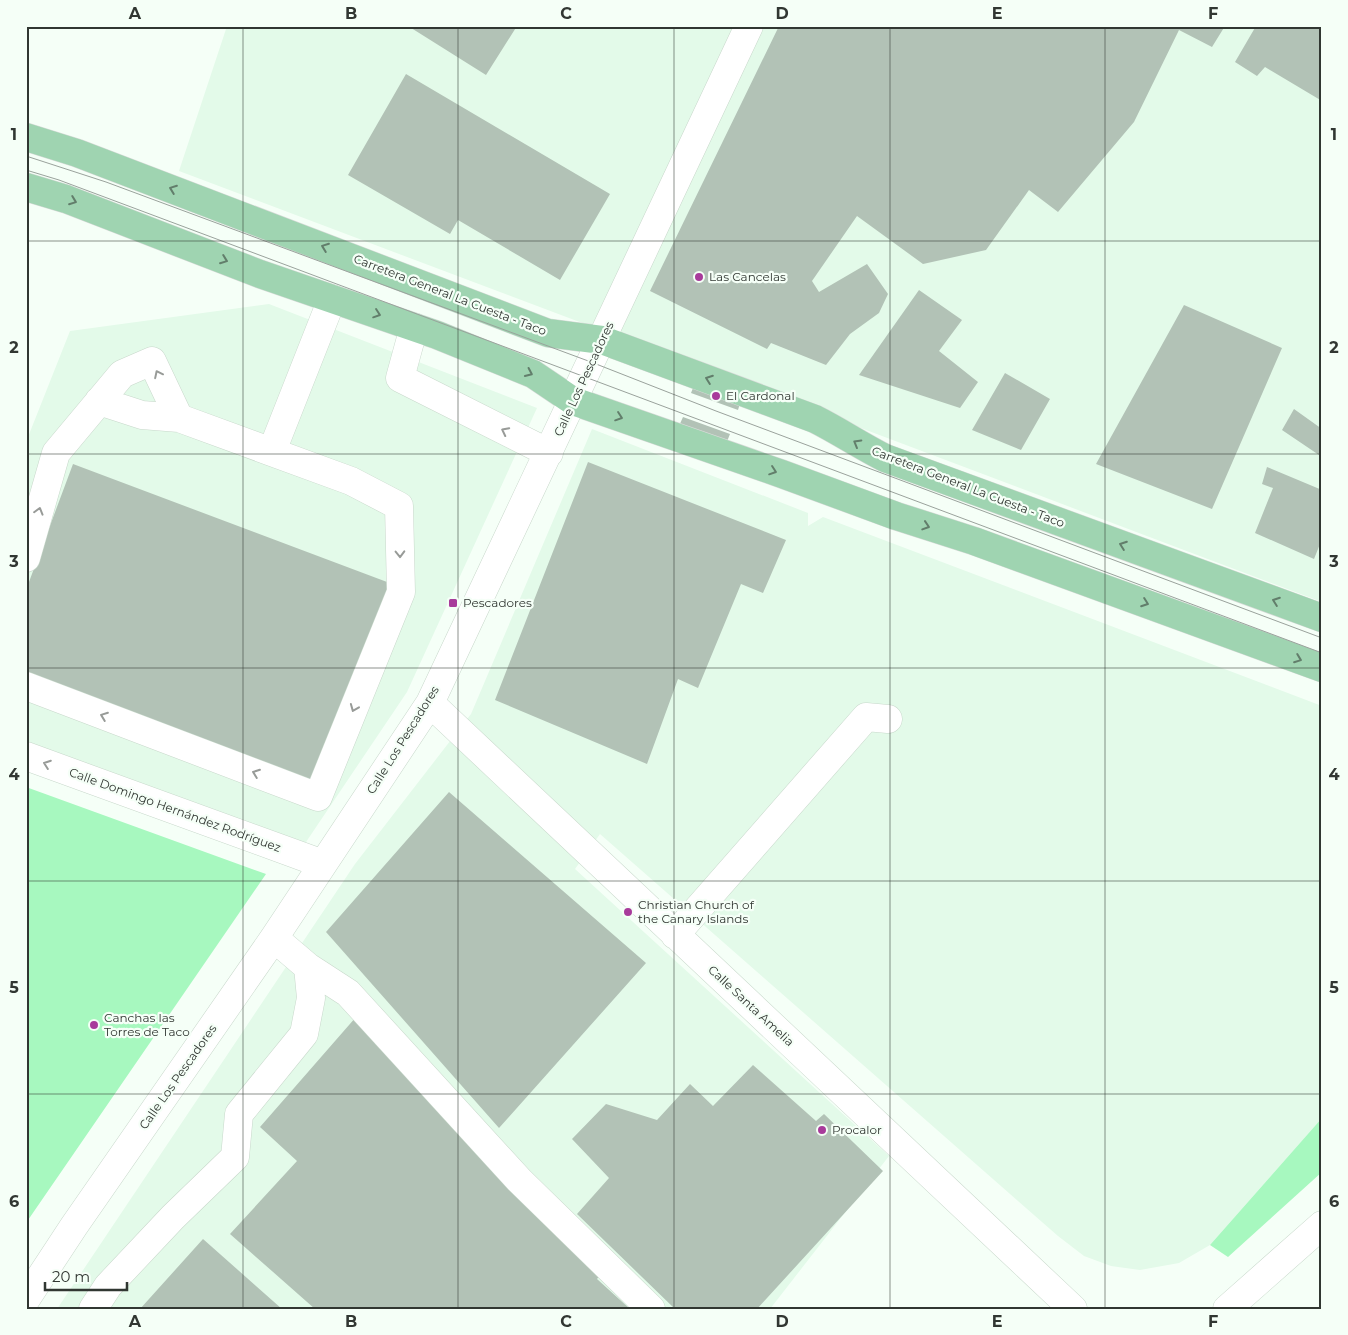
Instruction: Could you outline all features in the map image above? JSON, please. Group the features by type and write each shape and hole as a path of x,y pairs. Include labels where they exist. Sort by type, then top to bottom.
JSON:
{"main road":[{"name":"Carretera General La Cuesta - Taco","path":"26,137 77,153 548,333 602,340 815,419 885,458 1322,618"},
{"path":"26,187 66,199 260,274 438,335 534,374 573,401 896,516 974,541 1322,668"}],"street":[{"name":"Calle Los Pescadores","path":"26,1299 74,1226 274,938 430,702 749,26"},
{"path":"272,451 332,298"},
{"path":"414,327 400,378 549,453"},
{"path":"26,558 56,453 122,374 152,362 179,418"},
{"path":"26,686 318,797 401,592 399,506 351,481 179,418 142,415 100,401"},
{"name":"Calle Santa Amelia","path":"430,702 1073,1309"},
{"path":"675,935 866,717 888,719"},
{"name":"Calle Domingo Hernández Rodríguez","path":"26,756 323,864"},
{"path":"274,938 308,967 348,993 519,1180 651,1309"},
{"path":"94,1309 108,1286 173,1217 235,1157 239,1114 304,1034 311,998 308,967"},
{"path":"1227,1309 1322,1225"}],"shaded area":[{"path":"227,26 1322,26 1322,602 179,171"},
{"path":"269,304 537,408 407,692 304,845 26,741 26,442 70,331"},
{"path":"592,429 808,513 808,526 823,517 1322,706 1322,1118 1210,1245 1179,1263 1140,1270 1111,1266 1084,1256 1058,1236 600,834 575,869 889,1156 770,1309 57,1309 355,864 471,714"}],"green space":[{"name":"Canchas las Torres de Taco","path":"26,787 266,874 26,1223"},
{"path":"1322,1118 1322,1172 1228,1257 1210,1245"}],"building":[{"path":"408,26 517,26 486,75"},
{"path":"779,26 1225,26 1212,47 1179,30 1134,122 1058,212 1029,190 986,250 923,264 857,216 812,281 819,292 867,264 888,294 879,313 850,334 826,365 771,343 767,349 650,291"},
{"path":"1256,26 1322,26 1322,101 1265,67 1257,76 1235,62"},
{"path":"406,74 610,194 560,280 458,220 450,234 348,175"},
{"path":"919,290 962,320 939,351 978,382 960,408 859,375"},
{"path":"1184,305 1282,348 1212,509 1096,464"},
{"path":"1005,373 1050,399 1021,450 972,430"},
{"name":"El Cardonal","path":"695,383 741,400 738,410 691,393"},
{"path":"1294,409 1322,429 1322,451 1319,455 1282,430"},
{"name":"El Cardonal","path":"683,417 730,434 726,444 679,426"},
{"path":"588,462 786,540 763,593 741,584 698,688 678,679 647,764 495,700"},
{"path":"73,464 395,585 318,790 242,754 26,672 26,590"},
{"path":"1267,467 1322,490 1322,539 1314,559 1255,533 1273,488 1262,484"},
{"path":"449,792 646,963 499,1128 326,932"},
{"path":"356,1017 605,1269 597,1279 630,1309 315,1309 230,1234 297,1161 260,1127"},
{"path":"753,1065 816,1121 824,1114 883,1171 757,1309 675,1309 577,1214 609,1178 572,1139 606,1104 657,1120 690,1084 713,1106"},
{"path":"203,1239 282,1309 140,1309"}],"tram line":[{"path":"26,156 106,182 591,362 716,411 1322,638"},
{"path":"26,170 59,180 1322,653"}],"place":[{"name":"Las Cancelas","path":"699,277"},
{"name":"El Cardonal","path":"716,396"},
{"name":"Pescadores","path":"453,603"},
{"name":"Christian Church of the Canary Islands","path":"628,912"},
{"name":"Canchas las Torres de Taco","path":"94,1025"},
{"name":"Procalor","path":"822,1130"}]}
